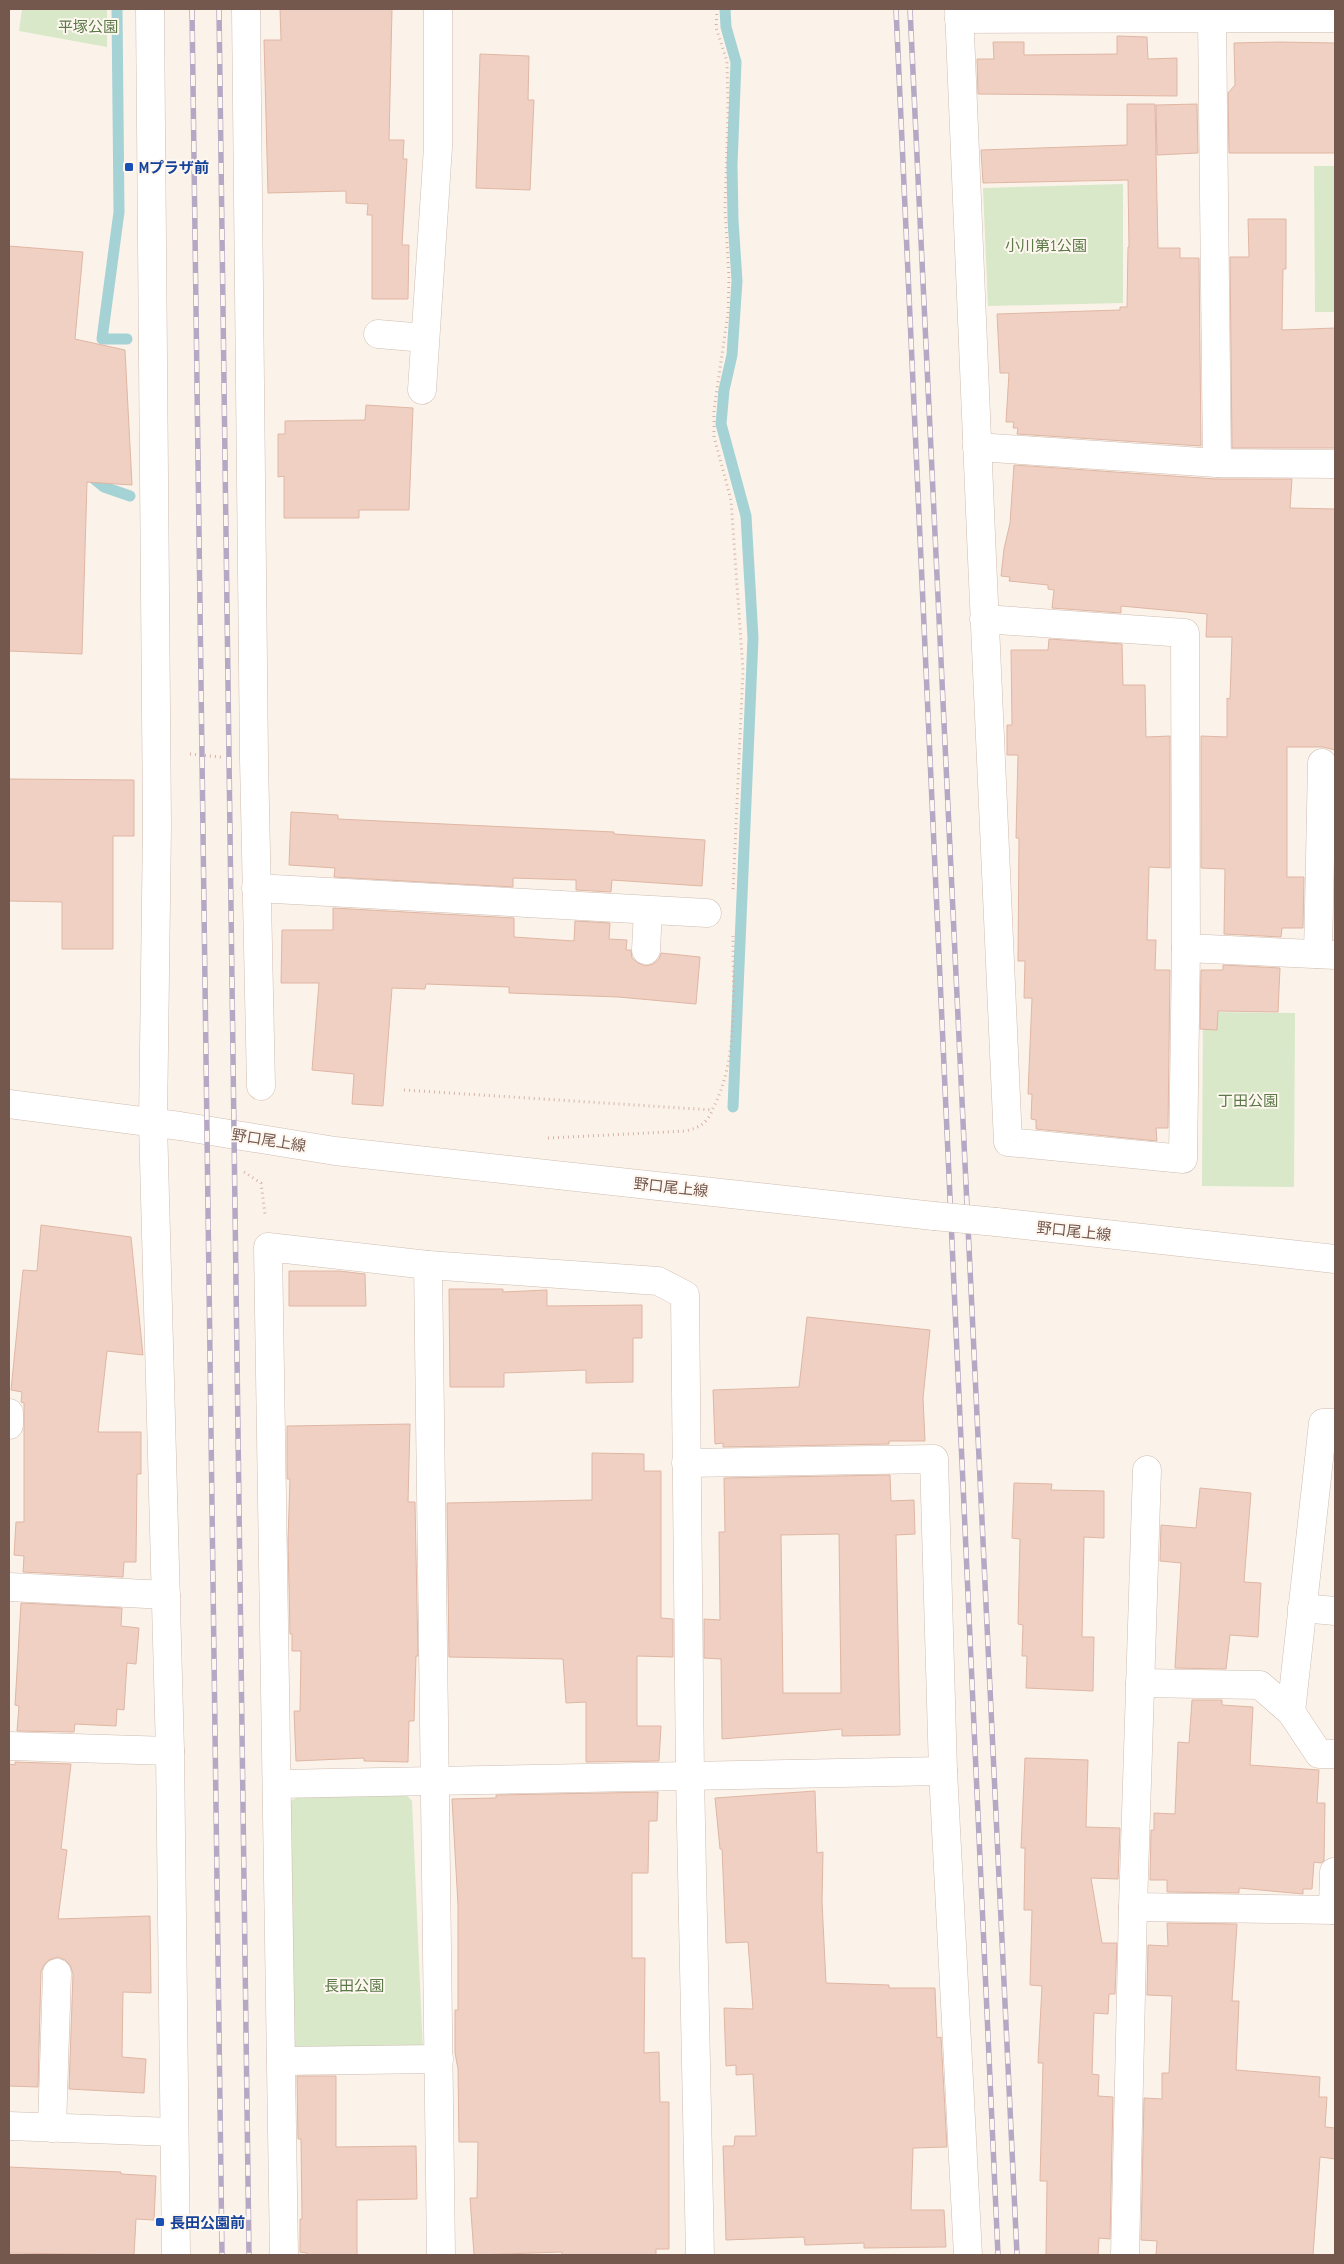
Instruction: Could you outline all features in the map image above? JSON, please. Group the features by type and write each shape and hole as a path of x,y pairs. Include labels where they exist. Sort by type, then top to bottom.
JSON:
{"street":[{"path":"150,9 158,826 153,1123 170,1750 173,2132 176,2255"},
{"path":"246,9 254,759 261,1086"},
{"path":"422,390 438,147 438,9"},
{"path":"984,619 1185,633 1186,948 1183,1160 1008,1142 984,619 959,14 1335,18"},
{"path":"1212,18 1217,463"},
{"path":"378,334 425,338"},
{"path":"977,447 1217,463 1335,464"},
{"path":"1186,948 1326,955 1322,763"},
{"path":"256,888 708,914"},
{"path":"646,950 648,911"},
{"name":"野口尾上線","path":"15,1109 153,1123 335,1151 1335,1259"},
{"path":"284,2255 268,1247 428,1264 658,1281 684,1295 703,1463 690,1776 700,2255"},
{"path":"428,1264 441,2255"},
{"path":"9,1413 9,1425"},
{"path":"1292,1712 1322,1422 1335,1423"},
{"path":"703,1463 934,1459 943,1771 968,2255"},
{"path":"1126,2255 1133,1907 1147,1470"},
{"path":"9,1587 166,1595"},
{"path":"1302,1608 1335,1611"},
{"path":"1140,1683 1260,1685 1292,1712 1319,1754 1335,1754"},
{"path":"9,1746 170,1750"},
{"path":"278,1784 943,1771"},
{"path":"1133,1907 1334,1910 1334,1872"},
{"path":"52,2128 57,1973"},
{"path":"282,2061 439,2059"},
{"path":"9,2126 173,2132"}],"path":[{"path":"717,9 716,28 727,61 728,110 725,209 729,277 728,313 714,410 714,437 731,500 744,670 733,895"},
{"path":"156,751 254,759"},
{"path":"541,1139 686,1131 700,1127 707,1121 720,1097 731,1037 733,931"},
{"path":"404,1090 712,1110"},
{"path":"242,1170 261,1183 268,1247"}],"green space":[{"name":"平塚公園","path":"22,9 107,9 107,47 19,31"},
{"path":"1314,166 1335,166 1335,312 1315,312"},
{"name":"小川第1公園","path":"1123,184 1123,303 988,306 983,188"},
{"name":"丁田公園","path":"1203,1012 1295,1013 1294,1187 1202,1186"},
{"name":"長田公園","path":"405,1793 412,1801 423,2052 289,2053 286,1803 301,1796"}],"building":[{"path":"280,9 392,9 389,140 404,140 403,159 407,159 402,245 409,245 408,299 372,299 372,215 367,215 368,204 346,203 346,191 268,193 264,40 281,40"},
{"path":"1117,36 1147,37 1148,59 1177,58 1177,96 978,94 977,59 994,59 993,42 1024,42 1024,55 1117,54"},
{"path":"1234,43 1335,43 1335,153 1229,153 1228,93 1235,85"},
{"path":"480,54 529,56 528,100 534,100 530,190 476,188"},
{"path":"1127,104 1155,104 1158,248 1180,248 1180,258 1199,258 1201,446 1017,434 1018,428 1013,428 1014,422 1006,422 1009,373 1000,373 997,314 1120,310 1120,307 1127,307 1129,247 1128,180 983,183 981,150 1127,145"},
{"path":"1197,104 1198,153 1157,155 1156,105"},
{"path":"1248,219 1286,219 1286,269 1283,269 1282,330 1335,328 1335,448 1232,448 1230,257 1249,257"},
{"path":"9,246 83,252 75,339 125,350 132,485 87,482 82,654 9,651"},
{"path":"366,405 413,408 409,510 359,510 359,518 284,518 284,476 278,477 278,434 285,434 285,421 365,420"},
{"path":"1014,465 1216,479 1292,479 1290,508 1335,509 1335,750 1323,747 1287,747 1287,877 1304,877 1303,928 1282,928 1281,937 1224,934 1225,869 1201,868 1201,736 1227,737 1227,698 1230,699 1232,637 1206,637 1207,614 1121,606 1121,613 1052,608 1054,590 1048,589 1048,585 1009,581 1010,577 1001,576 1004,549 1010,523"},
{"path":"1049,639 1122,644 1123,685 1145,685 1146,737 1170,736 1170,868 1149,867 1147,940 1156,940 1155,970 1170,970 1168,1128 1156,1128 1157,1141 1036,1129 1036,1120 1031,1119 1032,1094 1028,1094 1032,998 1024,998 1025,961 1018,961 1019,838 1016,838 1018,755 1007,755 1007,725 1012,725 1011,650 1048,650"},
{"path":"9,779 134,780 134,836 113,836 113,949 62,949 62,902 9,901"},
{"path":"291,812 338,815 338,819 614,832 614,834 705,840 702,886 612,880 611,892 576,890 576,880 513,878 513,887 334,877 335,868 289,865"},
{"path":"333,908 514,918 514,937 574,941 575,921 610,923 609,939 627,940 626,950 631,950 632,958 638,963 646,966 653,964 659,959 661,953 700,957 696,1004 618,997 509,993 509,987 426,984 425,989 392,988 383,1106 352,1104 354,1074 312,1070 319,983 281,983 282,930 333,930"},
{"path":"1223,965 1280,968 1278,1012 1218,1011 1217,1030 1200,1029 1201,970 1223,970"},
{"path":"41,1225 131,1237 143,1355 107,1351 98,1432 141,1432 141,1474 137,1474 136,1562 124,1562 123,1577 23,1572 24,1556 14,1555 16,1522 24,1522 24,1403 21,1402 22,1392 11,1390 23,1270 37,1271"},
{"path":"289,1271 339,1271 365,1274 366,1306 289,1306"},
{"path":"449,1289 503,1289 503,1292 547,1290 547,1306 642,1305 642,1338 633,1338 633,1382 586,1383 586,1370 504,1373 504,1387 450,1387"},
{"path":"807,1317 930,1330 923,1398 925,1441 889,1441 889,1444 723,1447 723,1443 715,1444 713,1390 799,1387"},
{"path":"410,1424 408,1502 415,1502 418,1656 416,1656 414,1721 409,1721 408,1762 364,1761 364,1758 296,1761 294,1711 300,1711 301,1651 292,1651 292,1634 290,1634 288,1540 290,1479 287,1479 287,1426"},
{"path":"592,1453 644,1454 644,1471 661,1471 661,1618 673,1619 673,1657 637,1656 637,1726 661,1726 659,1761 586,1762 586,1702 566,1703 563,1659 449,1657 447,1503 592,1500"},
{"path":"890,1475 891,1501 914,1500 915,1534 896,1535 900,1735 842,1736 842,1729 722,1739 721,1659 704,1658 704,1619 720,1620 719,1532 725,1532 724,1478","holes":["839,1534 841,1693 783,1693 781,1535"]},
{"path":"1014,1483 1052,1484 1051,1490 1104,1491 1104,1538 1084,1537 1082,1637 1094,1637 1093,1691 1026,1688 1027,1656 1022,1656 1023,1625 1018,1624 1020,1539 1012,1538"},
{"path":"1200,1488 1251,1493 1244,1582 1261,1583 1258,1637 1230,1635 1226,1669 1175,1668 1181,1563 1160,1561 1161,1525 1196,1528"},
{"path":"21,1603 122,1608 121,1626 139,1628 136,1664 127,1663 124,1710 117,1709 116,1726 75,1724 74,1732 17,1731 19,1706 15,1705"},
{"path":"1192,1700 1222,1700 1222,1705 1253,1707 1250,1765 1319,1770 1317,1803 1325,1803 1324,1861 1321,1863 1314,1862 1312,1889 1303,1889 1303,1894 1239,1888 1239,1893 1167,1892 1167,1880 1150,1880 1151,1830 1154,1830 1154,1813 1175,1814 1178,1742 1189,1743"},
{"path":"1025,1758 1088,1760 1086,1827 1120,1828 1118,1879 1091,1878 1102,1943 1117,1943 1115,1994 1109,1994 1108,2014 1094,2013 1092,2074 1099,2075 1098,2096 1113,2097 1110,2239 1099,2238 1098,2255 1046,2255 1047,2181 1040,2181 1043,2063 1038,2063 1042,1986 1030,1985 1032,1910 1024,1910 1025,1848 1021,1848"},
{"path":"15,1762 71,1764 61,1849 67,1850 58,1919 150,1916 151,1993 123,1992 122,2057 146,2059 144,2093 69,2089 73,1974 70,1965 58,1957 49,1960 41,1972 38,2087 9,2086 9,1764 15,1765"},
{"path":"815,1791 817,1853 823,1852 822,1902 826,1983 889,1985 889,1988 935,1988 937,2038 941,2037 947,2147 913,2148 911,2210 944,2210 946,2247 864,2248 864,2243 805,2245 804,2237 726,2240 723,2146 734,2146 735,2136 756,2136 753,2074 736,2075 736,2065 726,2066 724,2008 753,2009 748,1942 726,1943 722,1849 720,1849 715,1798"},
{"path":"658,1792 657,1821 649,1821 648,1873 632,1873 632,1958 645,1958 644,2053 659,2052 660,2102 669,2102 669,2249 656,2249 656,2255 562,2255 562,2252 474,2255 470,2198 477,2198 478,2142 459,2142 458,2069 455,2053 455,2010 458,2010 458,1905 452,1799 496,1798 496,1795"},
{"path":"1167,1923 1237,1924 1232,2001 1239,2001 1236,2070 1320,2077 1319,2097 1327,2097 1325,2127 1335,2128 1335,2159 1320,2157 1313,2255 1156,2255 1157,2241 1141,2240 1144,2098 1162,2099 1162,2073 1169,2073 1172,1996 1147,1995 1148,1945 1168,1946"},
{"path":"297,2076 336,2076 336,2147 416,2146 417,2199 357,2200 357,2255 307,2255 307,2253 300,2252 300,2219 302,2219 301,2139 298,2139"},
{"path":"9,2167 121,2172 121,2174 156,2176 154,2220 136,2219 134,2255 9,2253"}],"waterway":[{"path":"117,9 119,212 102,339 127,339"},
{"path":"725,9 726,27 736,62 732,165 737,281 732,355 724,390 721,424 746,516 753,638 733,1107"},
{"path":"88,474 104,487 130,496"}],"railway":[{"path":"192,9 222,2255"},
{"path":"219,9 249,2255"},
{"path":"896,9 998,2255"},
{"path":"910,9 1017,2255"}],"place":[{"name":"Mプラザ前","path":"129,167"},
{"name":"長田公園前","path":"160,2222"}]}
